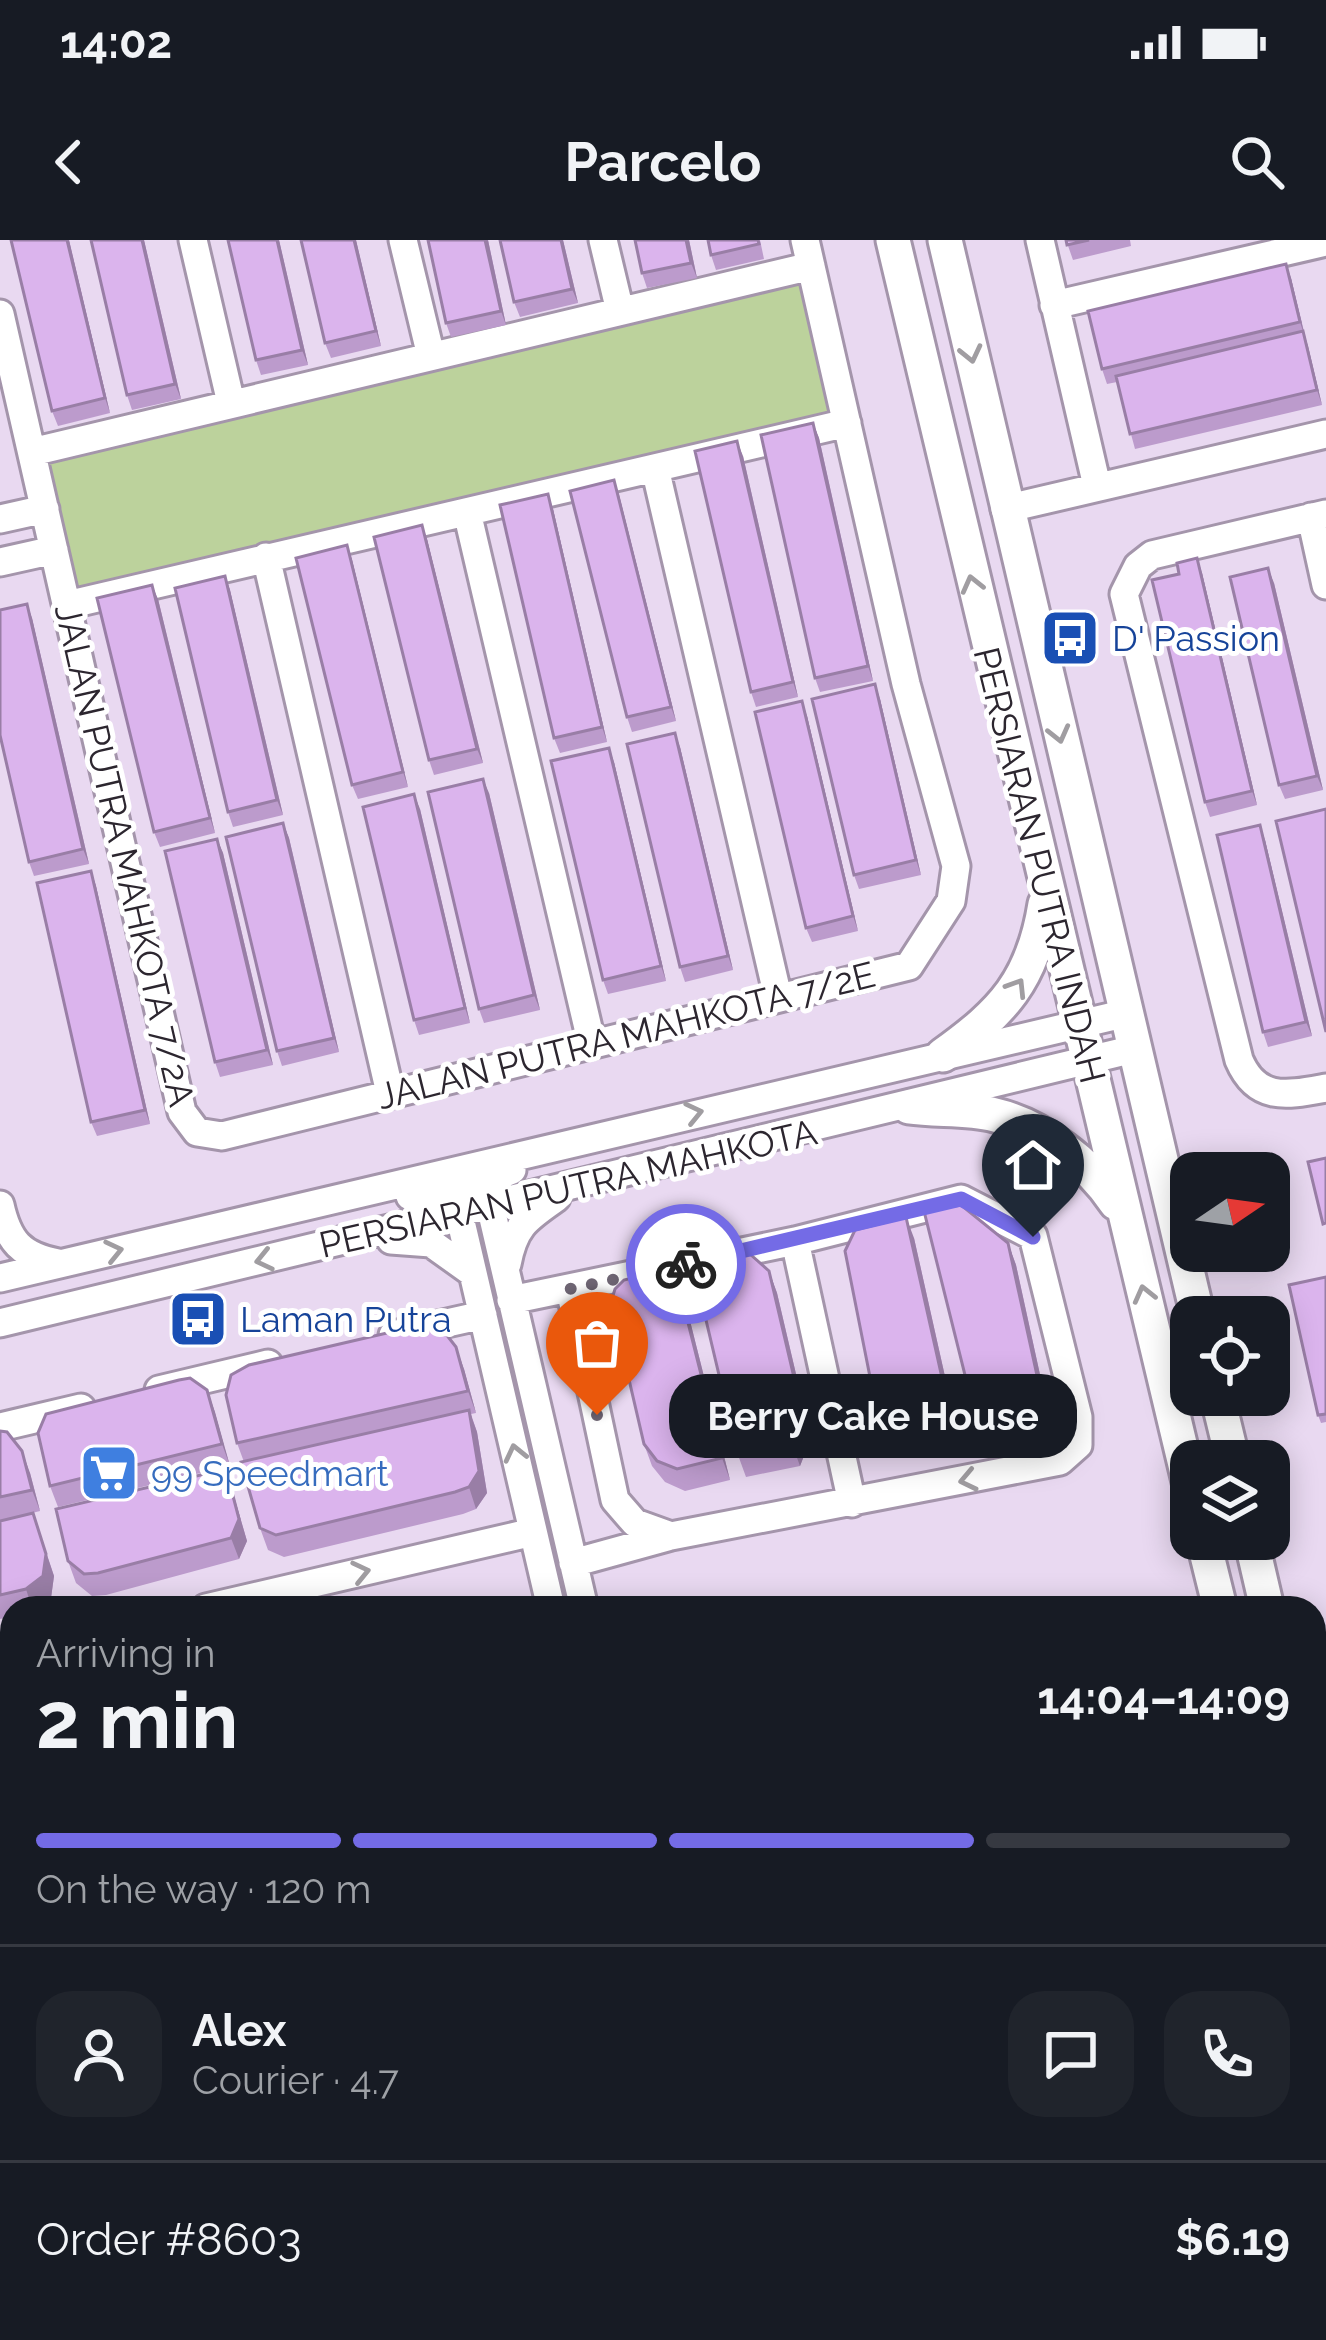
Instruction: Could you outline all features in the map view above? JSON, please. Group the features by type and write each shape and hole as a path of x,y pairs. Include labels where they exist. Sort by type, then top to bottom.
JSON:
{"main road":[{"name":"PERSIARAN PUTRA INDAH","path":"893,240 1179,1440"},
{"name":"PERSIARAN PUTRA INDAH","path":"945,240 1193,1296"},
{"path":"943,1055 1001,1010 1016,990 1041,930 1047,891"},
{"path":"909,1107 997,1115 1031,1129 1102,1183 1124,1214"},
{"path":"1208,1560 1217,1596"},
{"path":"1256,1560 1265,1596"}],"street":[{"path":"193,240 231,403"},
{"path":"403,240 430,356"},
{"path":"603,240 620,311"},
{"path":"1040,240 1097,487"},
{"path":"1054,305 1235,251 1326,241"},
{"path":"32,452 620,311 808,253"},
{"name":"JALAN PUTRA MAHKOTA 7/2E","path":"239,1133 909,965 951,902 956,866 906,683 808,253"},
{"name":"JALAN PUTRA MAHKOTA 7/2A","path":"0,314 182,1112 208,1137 239,1133"},
{"path":"67,604 847,422"},
{"path":"1005,508 1326,434"},
{"path":"655,468 778,997"},
{"path":"467,512 592,1045"},
{"path":"1326,585 1319,515 1152,555 1138,566 1124,594 1246,1078 1262,1091 1283,1096 1326,1088"},
{"path":"0,519 50,530"},
{"path":"0,562 50,530"},
{"path":"266,557 390,1093"},
{"name":"PERSIARAN PUTRA MAHKOTA","path":"0,1278 1127,1013"},
{"name":"PERSIARAN PUTRA MAHKOTA","path":"0,1323 368,1235 472,1202 574,1185 1134,1049"},
{"path":"354,1194 367,1201 472,1202 580,1140"},
{"path":"509,1288 514,1232 524,1217 574,1185"},
{"path":"509,1288 570,1289 795,1241 961,1199 1033,1237 1078,1418 1078,1445 1060,1461 571,1555"},
{"path":"472,1202 472,1273 548,1596"},
{"path":"472,1202 509,1288 581,1596"},
{"path":"2,1230 26,1254 62,1264"},
{"path":"368,1235 431,1243 472,1273"},
{"path":"795,1241 852,1503"},
{"path":"570,1289 616,1500 609,1534 571,1555"},
{"path":"366,1342 482,1315"},
{"path":"0,1426 296,1358"},
{"path":"616,1500 635,1523 671,1536"},
{"path":"258,1596 533,1532"}],"green space":[{"path":"804,272 837,418 80,596 46,457"}],"building":[{"path":"11,240 67,240 105,398 52,411"},
{"path":"91,240 142,240 175,384 127,395"},
{"path":"228,240 277,240 302,350 256,360"},
{"path":"301,240 354,240 376,331 325,343"},
{"path":"428,240 485,240 501,311 446,323"},
{"path":"500,240 561,240 572,289 514,302"},
{"path":"635,240 686,240 691,263 642,273"},
{"path":"708,240 758,240 759,244 711,255"},
{"path":"1286,264 1300,322 1102,369 1088,311"},
{"path":"1303,331 1317,390 1130,434 1116,376"},
{"path":"813,423 868,666 815,678 761,435"},
{"path":"737,441 793,682 751,692 695,451"},
{"path":"614,480 671,707 627,717 570,491"},
{"path":"548,494 602,727 554,738 500,505"},
{"path":"422,525 477,749 429,760 374,537"},
{"path":"347,545 403,772 352,785 296,558"},
{"path":"1197,558 1252,791 1205,802 1152,580 1179,574 1177,563"},
{"path":"1268,568 1317,776 1279,785 1230,577"},
{"path":"225,576 277,800 228,812 175,588"},
{"path":"152,585 210,818 154,832 97,598"},
{"path":"27,604 83,849 29,862 0,735 0,610"},
{"path":"875,684 916,860 854,875 812,699"},
{"path":"802,701 853,916 806,928 755,712"},
{"path":"675,733 728,956 680,967 627,744"},
{"path":"609,748 661,966 603,980 551,761"},
{"path":"483,779 534,995 479,1009 428,792"},
{"path":"414,794 465,1008 414,1020 363,807"},
{"path":"1326,809 1326,1032 1276,821"},
{"path":"283,823 334,1038 277,1051 226,837"},
{"path":"1260,825 1306,1022 1263,1032 1217,835"},
{"path":"217,839 267,1050 215,1062 165,851"},
{"path":"91,871 145,1110 91,1122 37,883"},
{"path":"1326,1158 1326,1223 1323,1224 1308,1162"},
{"path":"961,1205 1008,1243 1038,1380 1029,1405 1017,1413 976,1419 924,1211"},
{"path":"906,1217 951,1418 911,1428 890,1419 873,1392 845,1251 855,1230"},
{"path":"739,1252 751,1255 769,1271 803,1416 792,1444 738,1455 692,1261"},
{"path":"674,1267 722,1458 677,1469 657,1461 644,1444 611,1302 624,1280"},
{"path":"1326,1277 1326,1414 1318,1415 1289,1285"},
{"path":"417,1326 442,1329 456,1347 468,1391 237,1443 226,1395 231,1375 249,1365"},
{"path":"190,1378 207,1390 222,1444 50,1486 38,1433 46,1414"},
{"path":"469,1410 479,1471 469,1487 276,1535 260,1528 241,1462"},
{"path":"0,1431 7,1432 22,1451 32,1490 0,1497"},
{"path":"226,1469 239,1519 231,1538 98,1573 84,1574 68,1561 56,1509"},
{"path":"33,1513 46,1554 43,1576 26,1589 0,1595 0,1521"}],"way so far":[{"path":"597,1415 570,1289 686,1264"}],"place":[{"name":"D' Passion","path":"1070,638"},
{"name":"Laman Putra","path":"198,1319"},
{"name":"Berry Cake House","path":"597,1415"},
{"name":"99 Speedmart","path":"109,1473"}],"route":[{"path":"686,1264 961,1199 1033,1237"}]}
